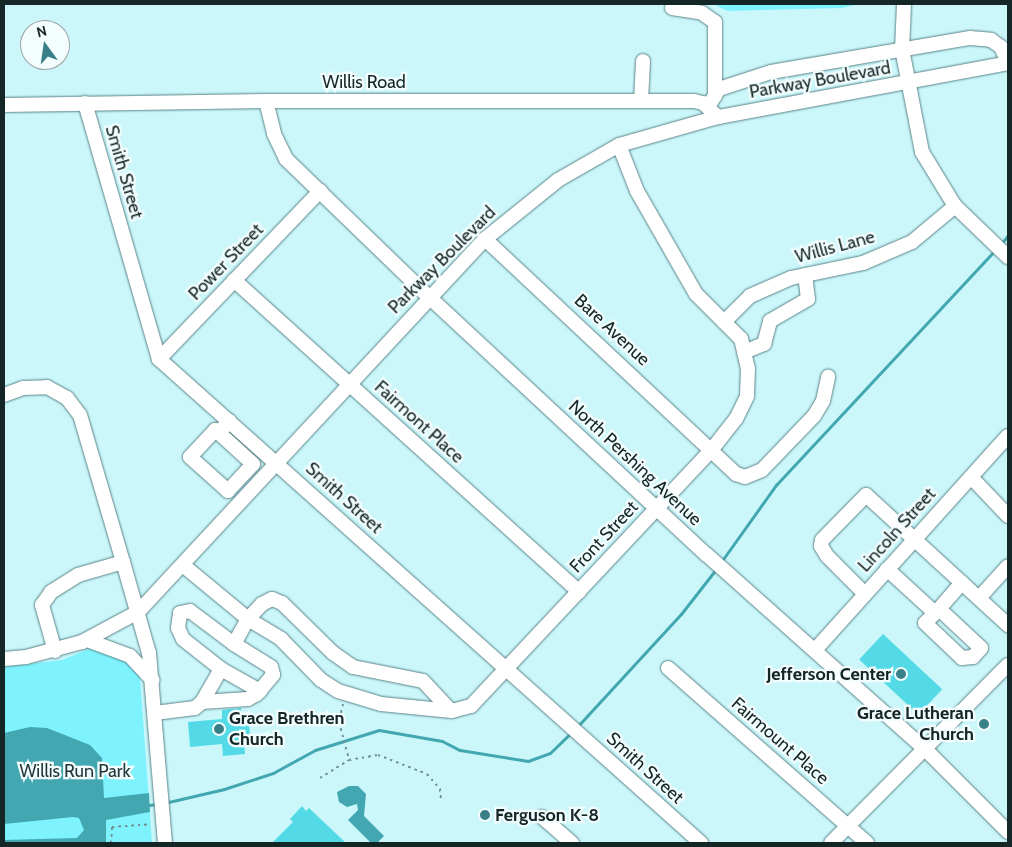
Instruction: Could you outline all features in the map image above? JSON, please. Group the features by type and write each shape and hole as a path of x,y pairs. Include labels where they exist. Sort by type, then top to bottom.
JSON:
{"street":[{"path":"904,4 902,49 907,83 922,152 955,206 1008,257"},
{"path":"672,8 702,13 715,22 713,107"},
{"path":"713,107 728,84 770,72 970,38 992,40 1002,47 1008,63"},
{"path":"641,101 643,62"},
{"name":"Parkway Boulevard","path":"4,659 55,650 87,640 138,612 184,566 348,382 428,297 485,239 558,180 619,145 713,107 907,83 1008,63"},
{"name":"Willis Road","path":"4,105 266,100 694,101 713,107"},
{"name":"North Pershing Avenue","path":"266,100 274,134 286,158 320,192 428,297 706,554 746,587 924,748 1008,832"},
{"name":"Smith Street","path":"85,103 159,359 701,843"},
{"name":"Front Street","path":"450,710 471,706 579,592 713,448 736,419 747,396 748,369 741,339 696,294 637,192 619,145"},
{"name":"Power Street","path":"159,359 320,192"},
{"name":"Willis Lane","path":"724,322 750,296 806,275 863,262 912,242 955,206"},
{"name":"Bare Avenue","path":"485,239 713,448 736,474 745,477 762,470 814,416 823,401 828,377"},
{"path":"744,352 764,344 770,321 808,300 806,275"},
{"name":"Fairmont Place","path":"234,280 579,592"},
{"path":"4,394 23,388 47,387 67,398 80,415 150,653 160,787 158,821 166,843"},
{"path":"219,433 229,421"},
{"path":"257,446 248,463 228,491 190,457 215,430 248,463 262,479"},
{"name":"Lincoln Street","path":"815,650 1008,436"},
{"path":"971,477 1008,516"},
{"path":"231,488 244,499"},
{"path":"865,594 827,556 822,540 866,495 1008,625"},
{"path":"55,650 42,605 51,592 78,575 123,562"},
{"path":"184,566 248,619 281,639 321,680 347,695 381,704 450,710"},
{"path":"979,598 1008,566"},
{"path":"888,569 937,611 962,583"},
{"path":"234,644 248,619 267,600 277,600 353,667 423,681 450,710"},
{"path":"155,713 185,710 202,702 242,701 260,692 274,675 272,667 234,644 190,611 180,613 178,628 183,639 221,669 260,692"},
{"path":"87,640 130,656 152,680"},
{"path":"831,843 1008,665"},
{"name":"Fairmount Place","path":"668,668 866,843"},
{"path":"202,702 221,669"},
{"path":"542,817 572,843"}],"path":[{"path":"347,695 339,716 341,733 349,760"},
{"path":"320,778 349,760 378,755 427,774 440,789 441,801"},
{"path":"112,843 112,827 158,821"}],"green space":[{"path":"713,4 859,4 842,8 728,11"},
{"name":"Willis Run Park","path":"91,648 123,655 140,677 152,843 4,843 4,667 62,660"}],"shaded area":[{"path":"30,727 47,728 90,745 102,758 104,798 149,793 150,812 106,820 106,843 4,843 4,840 77,838 84,830 79,818 73,817 4,824 4,733"},
{"path":"349,786 358,786 366,794 364,816 384,836 377,843 371,843 348,820 358,810 357,804 347,807 339,802 337,792"}],"building":[{"name":"Jefferson Center","path":"883,634 942,689 918,715 859,660"},
{"name":"Grace Brethren Church","path":"241,708 242,719 249,718 250,737 244,739 245,754 223,756 222,744 190,747 188,722 222,719 222,710"},
{"path":"302,806 306,811 309,808 346,843 272,843 293,822 290,819"}],"waterway":[{"path":"1001,244 1008,235"},
{"path":"721,562 776,485 995,250"},
{"path":"576,728 681,614 717,568"},
{"path":"164,803 224,789 273,773 315,750 379,730 442,741 460,750 528,761 550,753 572,732"},
{"path":"149,805 158,804"}],"place":[{"name":"Jefferson Center","path":"901,674"},
{"name":"Grace Lutheran Church","path":"984,724"},
{"name":"Grace Brethren Church","path":"219,729"},
{"name":"Ferguson K-8","path":"485,815"}]}
